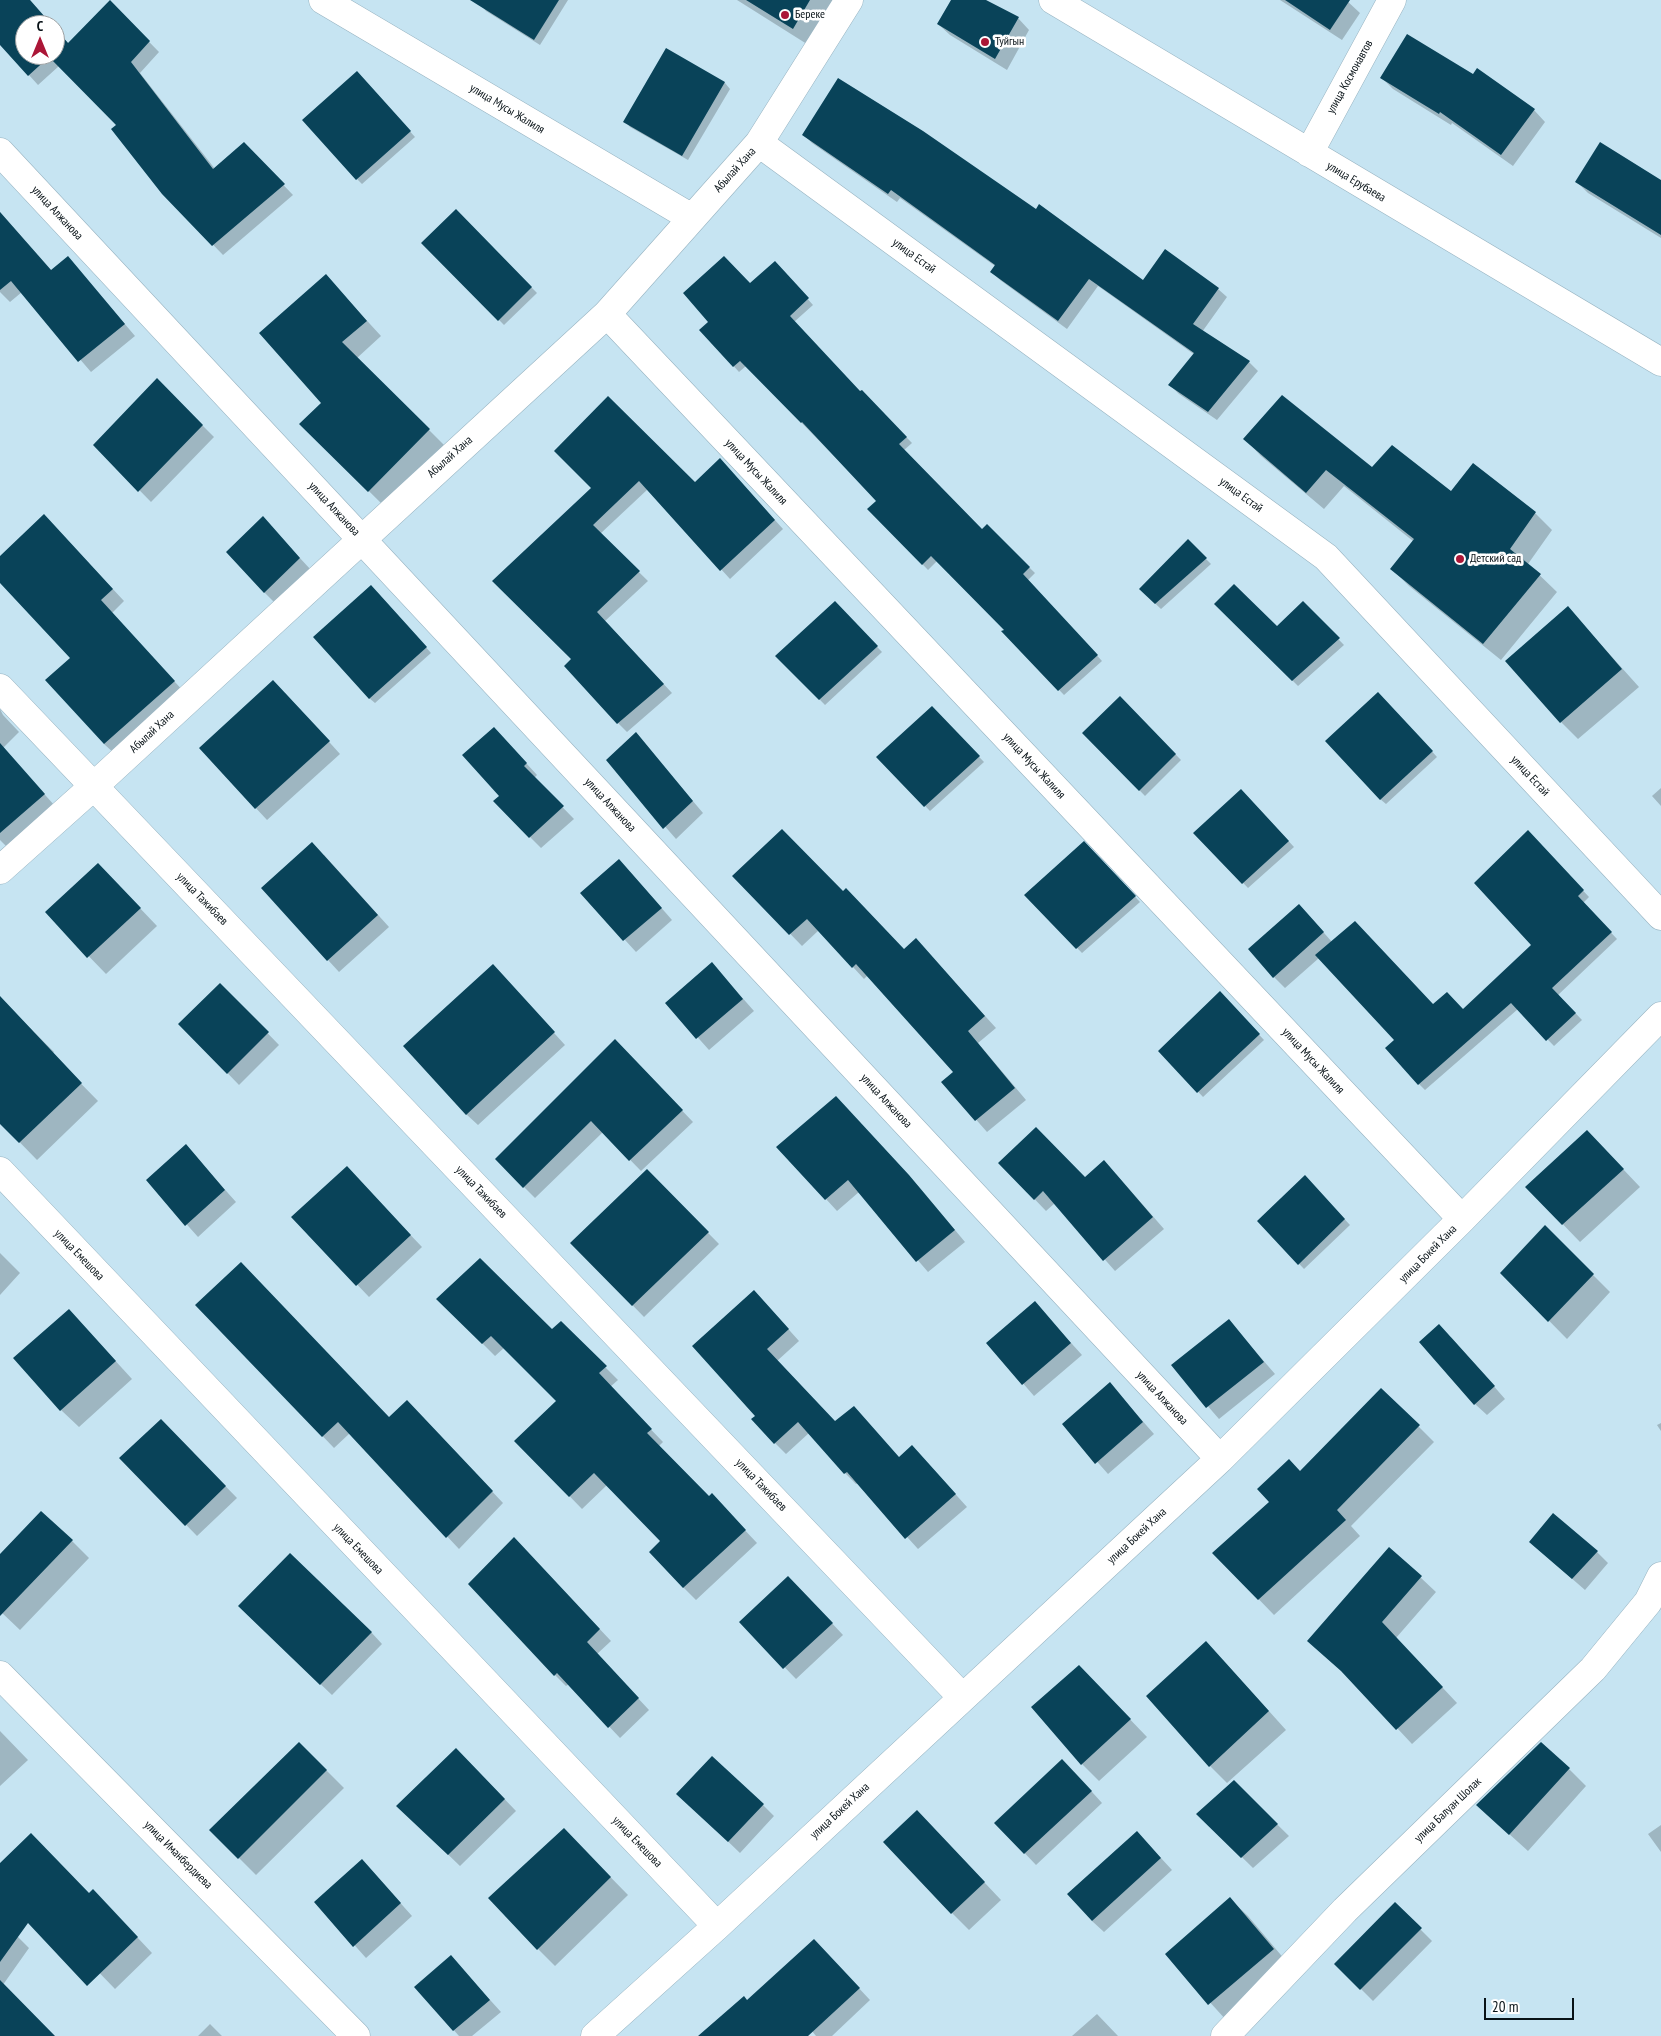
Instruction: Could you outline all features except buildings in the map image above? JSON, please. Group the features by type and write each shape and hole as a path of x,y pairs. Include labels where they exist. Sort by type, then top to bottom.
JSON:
{"street":[{"name":"улица Мусы Жалиля","path":"323,0 692,218"},
{"name":"Абылай Хана","path":"0,870 94,786 606,314 759,143 849,0"},
{"name":"улица Ерубаева","path":"1053,0 1661,362"},
{"name":"улица Космонавтов","path":"1308,153 1392,0"},
{"name":"улица Естай","path":"759,143 1326,557 1661,916"},
{"name":"улица Алжанова","path":"0,152 1220,1459"},
{"name":"улица Мусы Жалиля","path":"606,314 1462,1219"},
{"name":"улица Тажибаев","path":"0,688 962,1697"},
{"name":"улица Бокей Хана","path":"594,2036 717,1926 1220,1459 1462,1219 1661,1016"},
{"name":"улица Емешова","path":"0,1171 717,1926"},
{"name":"улица Балуан Шолак","path":"1225,2036 1345,1910 1593,1669 1648,1602 1661,1576"},
{"name":"улица Иманбердиева","path":"0,1674 356,2036"}],"place":[{"name":"Береке","path":"785,15"},
{"name":"Туйгын","path":"985,42"},
{"name":"Детский сад","path":"1460,559"}]}
